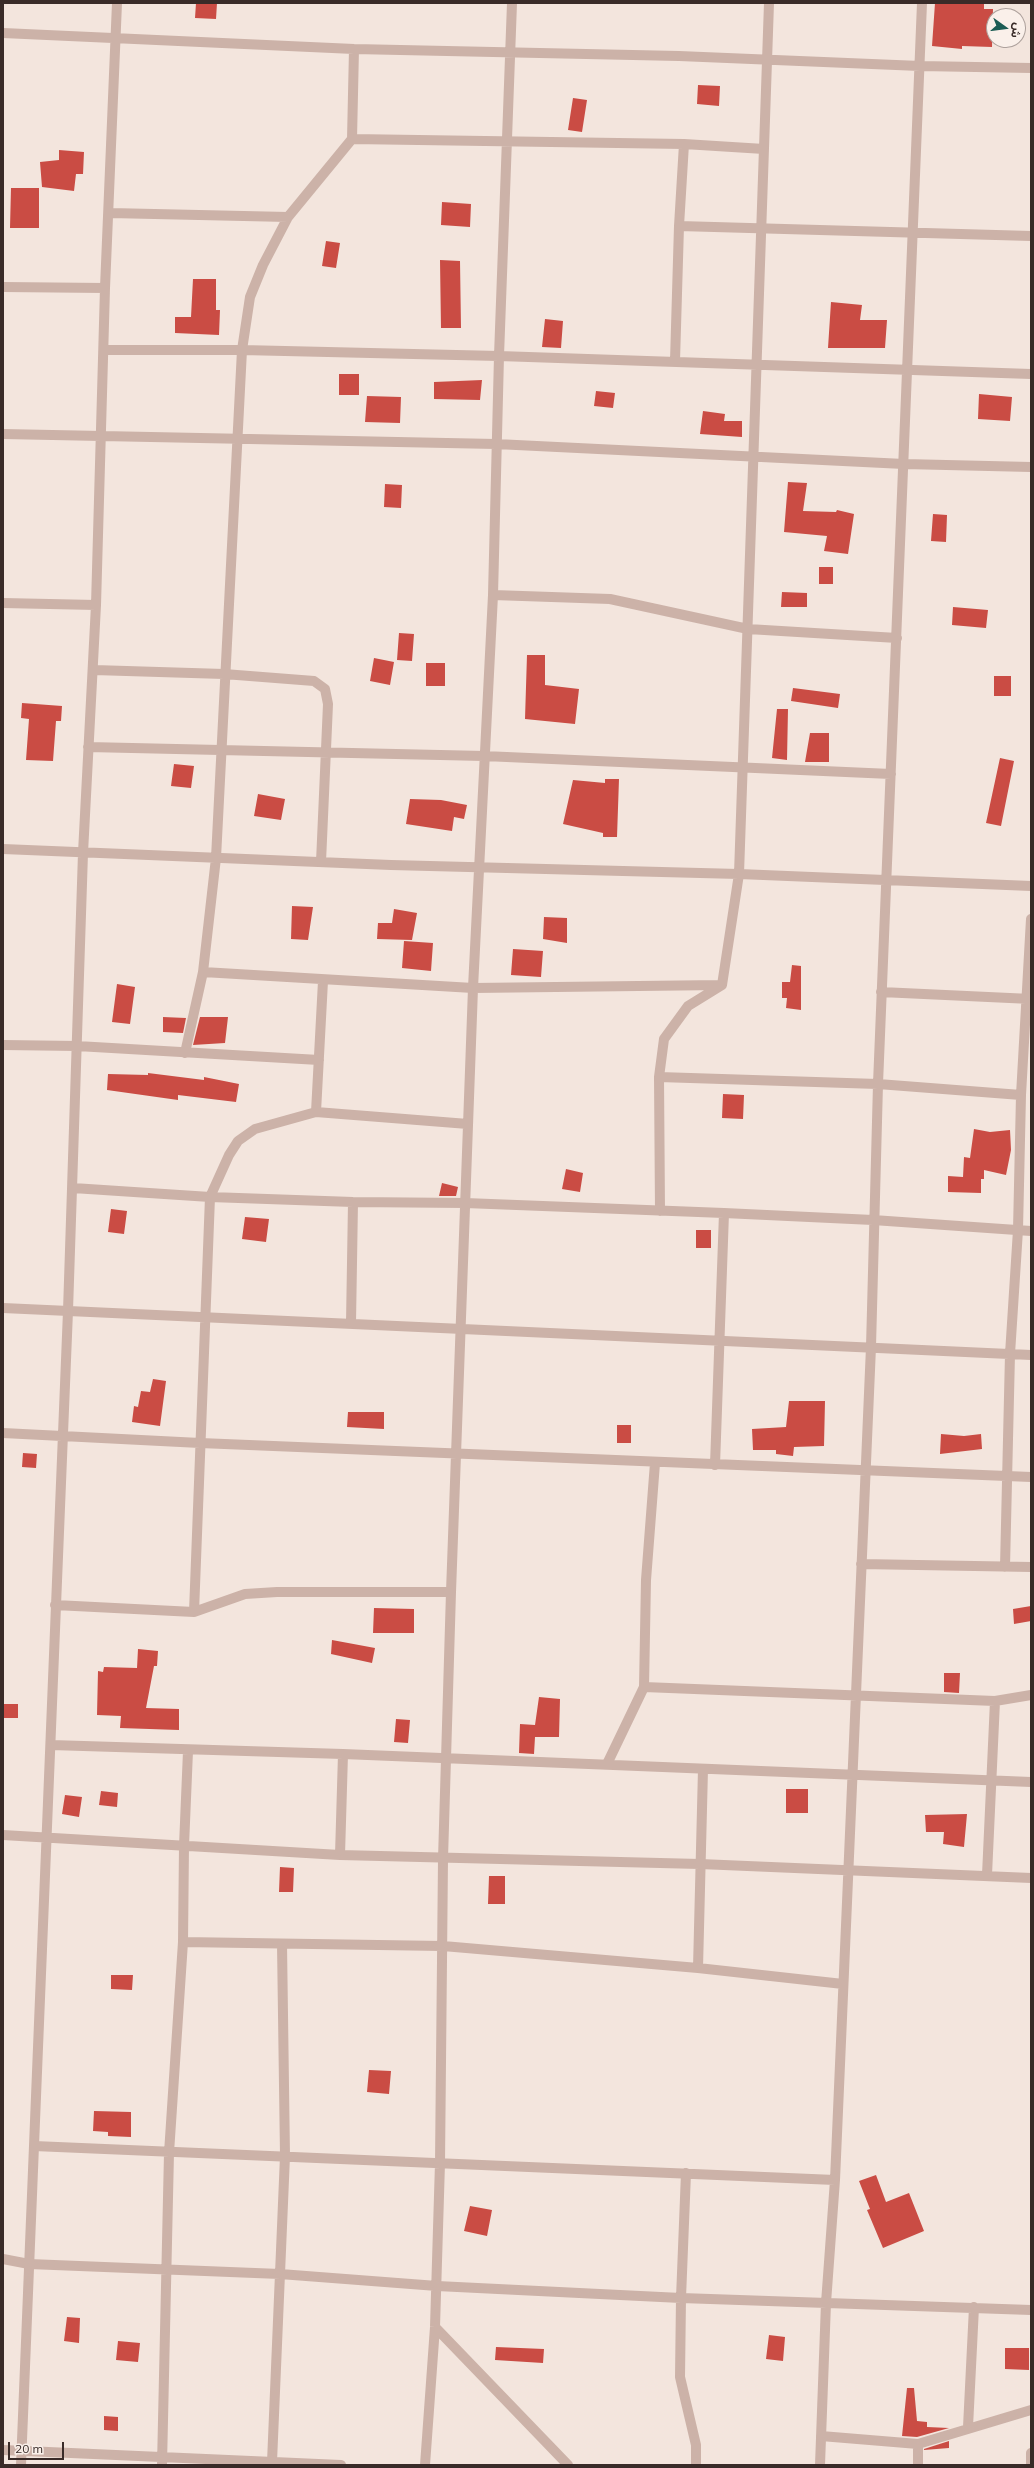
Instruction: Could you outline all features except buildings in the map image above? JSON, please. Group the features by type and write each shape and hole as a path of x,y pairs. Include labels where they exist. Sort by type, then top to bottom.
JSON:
{"street":[{"path":"21,2465 51,1745 54,1605 63,1436 73,1188 83,853 88,747 94,670 102,435 105,288 110,213 117,3"},
{"path":"425,2465 437,2286 443,1946 442,1859 473,988 478,866 493,595 498,356 512,3"},
{"path":"660,1211 659,1077 664,1039 688,1006 722,985 739,874 754,458 760,228 770,3"},
{"path":"820,2465 826,2303 835,2180 866,1472 881,992 887,880 922,3"},
{"path":"3,33 354,49 1031,68"},
{"path":"185,1053 203,972 216,858 224,674 242,350 250,297 263,265 288,217 352,139 354,49"},
{"path":"352,139 684,144 764,148"},
{"path":"675,361 678,226 684,144"},
{"path":"110,213 288,217"},
{"path":"678,226 1031,236"},
{"path":"3,286 105,288"},
{"path":"104,350 242,350 498,356 756,363 1031,374"},
{"path":"3,434 496,444 754,458 1031,467"},
{"path":"493,595 610,599 748,629 897,638"},
{"path":"3,603 96,606"},
{"path":"94,670 224,674 314,681 325,688 328,704 321,862"},
{"path":"88,747 484,756 743,769 891,774"},
{"path":"3,849 321,862 739,874 1031,886"},
{"path":"1005,1567 1010,1354 1018,1230 1021,1095 1029,999 1031,919"},
{"path":"203,972 323,981 473,988 722,985"},
{"path":"316,1112 323,981"},
{"path":"881,992 1029,999"},
{"path":"3,1045 77,1046 319,1060"},
{"path":"659,1077 878,1084 1021,1095"},
{"path":"194,1612 210,1197 238,1141 255,1128 316,1112 468,1124"},
{"path":"73,1188 210,1197 353,1202 465,1203 724,1213 873,1220 1031,1231"},
{"path":"351,1323 353,1202"},
{"path":"715,1466 724,1213"},
{"path":"3,1308 1031,1355"},
{"path":"3,1433 200,1444 456,1452 715,1466 1031,1477"},
{"path":"607,1764 644,1687 646,1580 655,1463"},
{"path":"861,1564 1005,1567 1031,1566"},
{"path":"54,1605 194,1612 245,1594 269,1592 451,1592"},
{"path":"644,1687 856,1694 995,1701 1031,1695"},
{"path":"987,1875 995,1701"},
{"path":"51,1745 188,1751 343,1754 607,1764 853,1776 1031,1782"},
{"path":"163,2462 166,2269 170,2153 183,1942 184,1846 188,1751"},
{"path":"340,1855 343,1754"},
{"path":"698,1968 703,1769"},
{"path":"3,1835 340,1855 442,1859 700,1864 1031,1878"},
{"path":"183,1942 443,1946 698,1968 843,1984"},
{"path":"272,2462 285,2156 282,1944"},
{"path":"34,2146 170,2153 285,2156 440,2164 835,2180"},
{"path":"686,2174 681,2298 680,2377 696,2445 696,2465"},
{"path":"3,2259 30,2264 280,2274 437,2286 681,2298 1031,2310"},
{"path":"968,2427 974,2307"},
{"path":"435,2327 568,2465"},
{"path":"821,2436 918,2444 968,2427 1031,2410"},
{"path":"918,2444 918,2465"},
{"path":"3,2450 163,2462 272,2462 341,2465"},
{"path":"1030,2465 1031,2453"}]}
